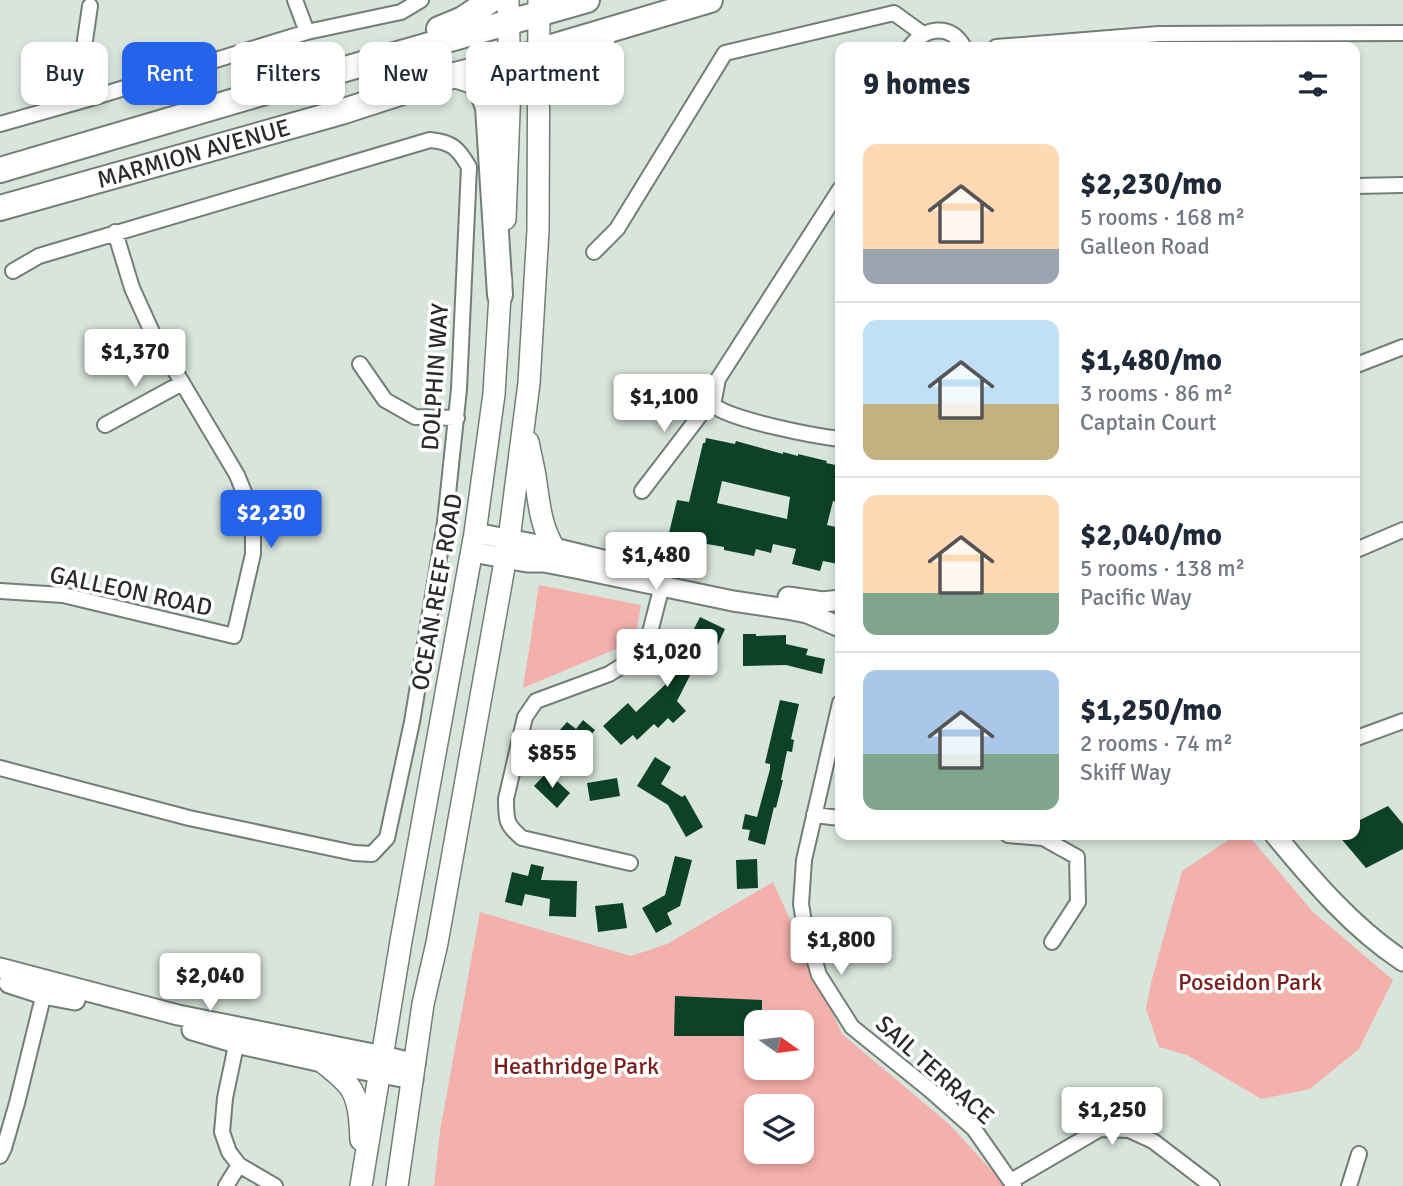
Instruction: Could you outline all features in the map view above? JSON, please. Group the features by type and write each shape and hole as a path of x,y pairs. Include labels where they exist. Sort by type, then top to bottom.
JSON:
{"highway":[{"path":"345,55 440,29 463,19 491,0"},
{"name":"MARMION AVENUE","path":"568,42 710,0"},
{"name":"MARMION AVENUE","path":"345,66 508,11 583,1"},
{"path":"599,42 611,29"},
{"name":"MARMION AVENUE","path":"0,208 341,112 466,72"},
{"path":"455,75 473,81 482,92 488,107 500,295"},
{"name":"MARMION AVENUE","path":"0,170 231,102"}],"main road":[{"path":"538,42 539,7"},
{"name":"OCEAN REEF ROAD","path":"508,11 509,42"},
{"name":"OCEAN REEF ROAD","path":"362,1178 401,941 473,543 494,394 509,105"},
{"path":"397,1186 424,1004 508,549 529,383 537,244 539,105"},
{"path":"524,426 540,515 546,536 554,548"},
{"path":"324,1063 352,1091 360,1118 362,1178"}],"street":[{"path":"295,0 307,32"},
{"path":"108,93 307,32 401,12 421,0"},
{"path":"85,42 90,6"},
{"path":"594,252 617,229 725,53 894,13 923,34"},
{"path":"915,42 923,34 933,31 943,31 961,42"},
{"path":"1058,42 1158,34 1403,33"},
{"path":"0,124 68,105"},
{"name":"DOLPHIN WAY","path":"0,768 189,818 354,853 372,854 387,838 412,722 445,522 457,418 469,167 461,152 446,142 430,141 39,256 13,271"},
{"path":"1360,186 1403,185"},
{"path":"713,405 718,379 835,197"},
{"name":"GALLEON ROAD","path":"0,591 63,595 234,636 253,554 250,507 237,475 152,332 132,288 116,232"},
{"path":"1360,364 1403,347"},
{"path":"360,364 385,400 415,417 457,418"},
{"path":"105,425 181,383"},
{"path":"713,405 724,412 749,420 835,438"},
{"path":"642,491 704,410 713,405"},
{"path":"1360,548 1403,530"},
{"path":"473,543 508,549 575,568 823,602 835,601"},
{"path":"508,549 554,548 733,601 807,613 835,625"},
{"path":"630,863 522,838 510,829 506,799 525,717 536,701 609,674 641,654 648,640 663,580"},
{"path":"1360,737 1403,721"},
{"name":"SAIL TERRACE","path":"835,725 804,860 801,904 819,975 852,1027 974,1129 1012,1183"},
{"path":"814,815 835,817"},
{"path":"1047,840 1077,857 1078,902 1052,942"},
{"path":"1279,840 1349,918 1403,961"},
{"path":"1294,840 1347,899 1403,947"},
{"path":"0,968 45,987"},
{"path":"0,981 45,987 178,1014 324,1063 382,1065"},
{"path":"0,1156 17,1103 45,987"},
{"path":"238,1035 414,1072"},
{"path":"238,1035 225,1097 222,1132 229,1152 239,1165 275,1186"},
{"path":"1012,1183 1100,1129 1129,1130 1153,1141 1212,1186"},
{"path":"1349,1186 1359,1154"},
{"path":"226,1186 239,1165"}],"green space":[{"path":"539,585 641,605 635,641 523,688"},
{"name":"Poseidon Park","path":"1228,840 1252,840 1313,912 1393,980 1359,1049 1310,1089 1261,1099 1187,1055 1159,1047 1146,1009 1182,871"},
{"name":"Heathridge Park","path":"773,882 842,1034 949,1124 1006,1186 434,1186 440,1131 480,912 631,956 667,944"}],"building":[{"path":"706,438 735,444 736,441 835,465 835,502 827,525 835,527 835,563 823,561 820,571 792,564 796,549 773,544 771,553 756,549 754,556 724,550 724,547 668,537 677,500 689,502","holes":["722,481 790,497 787,519 717,503"]},
{"path":"700,617 725,629 713,655 703,650 677,701 686,711 673,723 668,718 658,728 654,724 637,740 633,735 621,745 603,726 628,703 636,712 667,683"},
{"path":"743,634 786,635 786,644 808,649 806,655 825,659 822,674 786,665 743,666"},
{"path":"780,700 799,704 791,739 794,740 792,752 787,751 783,780 765,845 748,840 750,830 742,829 745,814 757,817 770,769 770,764 765,763"},
{"path":"583,720 595,730 576,753 568,759 565,756 562,759 550,749 556,742 552,739 567,722 576,729"},
{"path":"655,757 671,767 661,784 682,797 685,795 703,827 686,837 668,805 637,786"},
{"path":"547,772 570,793 557,808 534,786"},
{"path":"617,778 620,796 590,801 587,783"},
{"path":"1388,806 1403,824 1403,849 1366,868 1342,840 1360,840 1360,820"},
{"path":"675,856 692,860 680,906 667,913 672,924 656,933 642,908 665,895"},
{"path":"757,859 758,888 737,889 736,860"},
{"path":"531,864 544,867 541,880 577,881 576,917 549,916 550,899 525,894 522,906 505,902 512,872 528,876"},
{"path":"623,903 627,928 598,932 595,906"},
{"path":"675,996 762,1000 762,1010 744,1010 744,1036 674,1036"}]}
